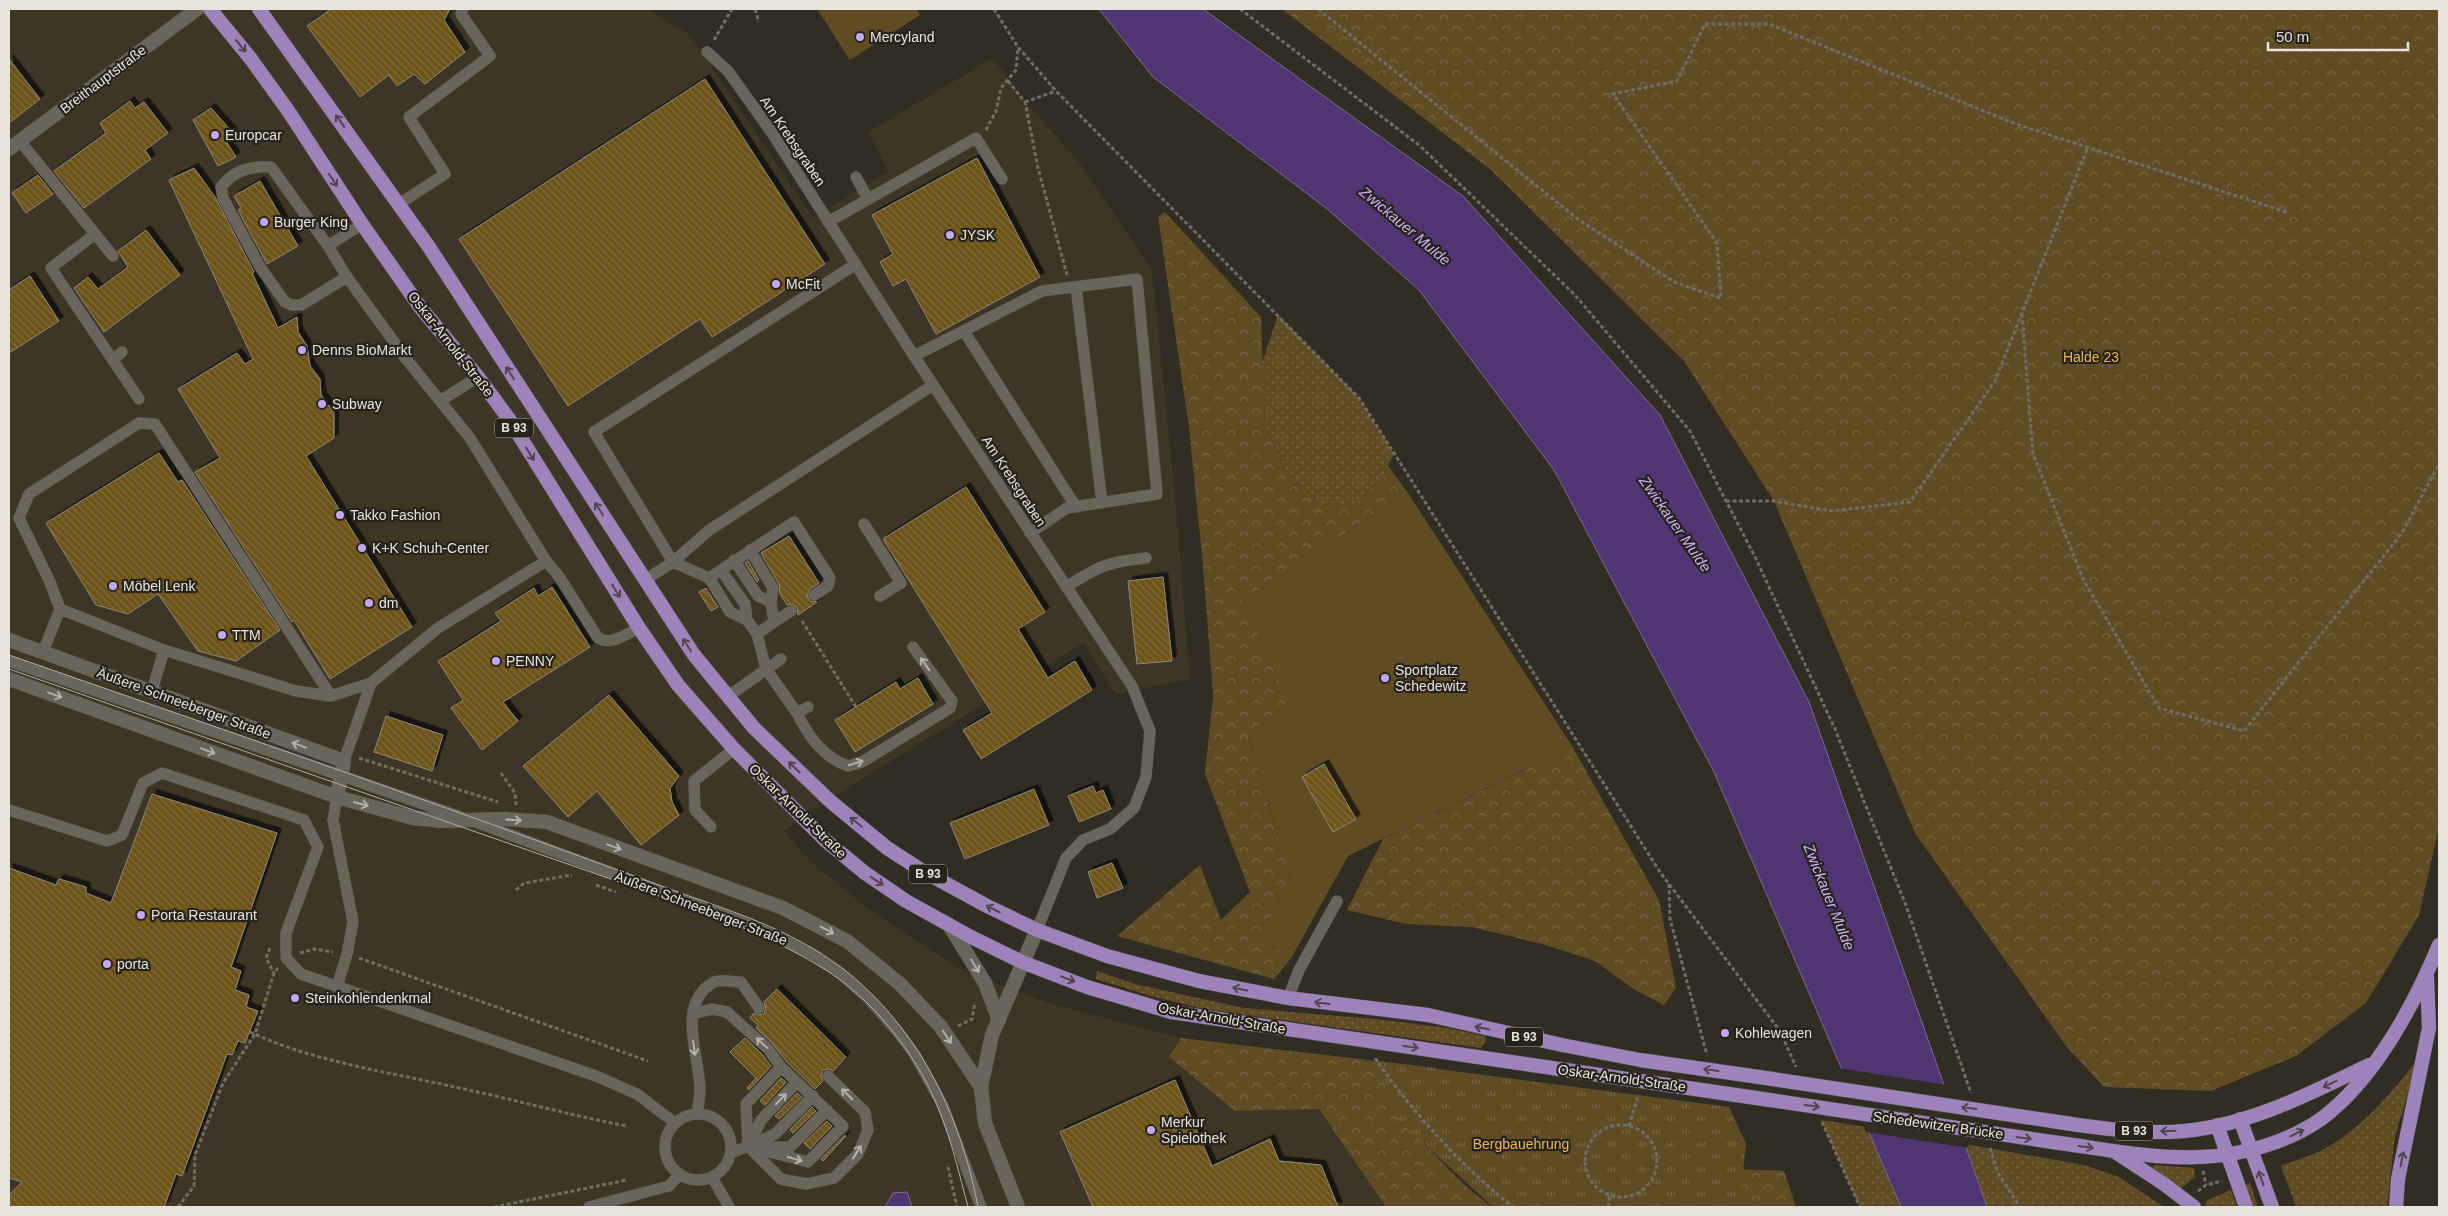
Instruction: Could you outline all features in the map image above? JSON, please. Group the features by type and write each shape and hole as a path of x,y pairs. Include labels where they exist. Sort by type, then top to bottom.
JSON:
{"main road":[{"name":"Oskar-Arnold-Straße","path":"210,9 268,82 362,224 420,307 478,377 509,419 639,628 678,685 734,749 825,840 858,868 906,901 1022,962 1087,987 1171,1012 1763,1099"},
{"name":"Oskar-Arnold-Straße","path":"259,9 429,247 694,654 754,728 830,801 887,848 921,870 987,906 1037,930 1107,956 1199,981 1288,998 1428,1015 1562,1045 1759,1077"},
{"path":"2251,1148 2297,1133 2321,1119 2344,1099 2374,1063 2395,1033 2427,975 2439,945"},
{"path":"2396,1207 2398,1179 2429,1028 2427,975"},
{"path":"2272,1207 2240,1119 2316,1092 2374,1063"},
{"name":"Schedewitzer Brücke","path":"1759,1077 2052,1121 2135,1131 2171,1132 2217,1125"},
{"name":"Schedewitzer Brücke","path":"1763,1099 2112,1150"},
{"name":"B 93","path":"2217,1125 2240,1119"},
{"path":"2217,1125 2246,1207"},
{"name":"B 93","path":"2112,1150 2188,1157 2227,1154 2251,1148"},
{"name":"B 93","path":"2112,1150 2164,1184 2194,1207"}],"street":[{"name":"Breithauptstraße","path":"14,145 196,9"},
{"name":"Äußere Schneeberger Straße","path":"9,640 346,758"},
{"name":"Äußere Schneeberger Straße","path":"9,679 337,797 413,818 443,821 504,819 547,822 792,912 847,941 900,984 941,1027 981,1087"},
{"path":"337,797 346,758"},
{"path":"949,925 985,983 999,1020"},
{"name":"Äußere Schneeberger Straße","path":"1018,1207 985,1123 981,1087 992,1035 1037,930"}],"lane":[{"path":"399,204 444,174 409,116 490,56 461,14 463,9"},
{"name":"Am Krebsgraben","path":"707,52 728,71 766,125 914,356 1132,686 1150,732 1146,777 1134,808 1110,829 1083,840 1066,858 1037,930"},
{"path":"828,222 976,138 1002,179"},
{"path":"14,145 113,256"},
{"path":"347,277 301,305 292,306 285,302 260,268 223,198 222,187 228,178 242,169 257,166 270,167 328,246 347,277 407,360 470,438 546,561 558,575 598,638 604,642 612,641 639,628"},
{"path":"856,177 868,199"},
{"path":"328,246 362,224"},
{"path":"94,234 51,268 139,399"},
{"path":"747,620 730,612 709,578 673,562 594,432 856,264"},
{"path":"914,356 1042,291 1138,279 1157,494 1067,508 1030,533"},
{"path":"1073,287 1102,503"},
{"path":"964,331 1076,507"},
{"path":"113,360 122,352"},
{"path":"440,401 478,377"},
{"path":"645,580 673,562 708,531 933,385"},
{"path":"43,652 60,610 50,582 19,518 29,494 139,423 155,424 331,696"},
{"path":"709,578 794,522 830,578 828,586 814,595"},
{"path":"864,524 901,582 880,596"},
{"path":"750,550 773,588 771,602 774,622"},
{"path":"1066,587 1094,569 1112,562 1146,558"},
{"path":"734,560 758,596 771,602"},
{"path":"60,610 164,650 296,691 331,696 371,682 438,628 546,561"},
{"path":"721,570 745,604 747,620 757,634 766,669 798,713 805,730 831,758 848,766 862,762 950,708 952,701 913,647"},
{"path":"757,634 774,622 794,612"},
{"path":"152,691 164,650"},
{"path":"727,697 781,659"},
{"name":"Äußere Schneeberger Straße","path":"9,662 465,819 754,926 802,949 840,973 883,1013 915,1055 942,1104 981,1207"},
{"path":"346,758 371,682"},
{"path":"798,713 808,708"},
{"path":"711,827 695,810 694,781 734,749"},
{"path":"9,810 107,841 122,835 143,783 162,773 304,820 318,846 286,933 286,958 301,974 596,1076 637,1094 675,1123"},
{"path":"337,797 334,820 353,922 347,954 337,987"},
{"path":"1288,998 1299,970 1337,901"},
{"path":"697,1114 700,1090 692,1027 694,1006 705,990 716,981 741,982 758,1008"},
{"path":"693,1014 712,1009 727,1012 768,1049 781,1066 843,1126 808,1162 748,1146"},
{"path":"781,1066 746,1104 748,1146 781,1179 806,1184 834,1178 858,1154 868,1130 865,1112 828,1076"},
{"path":"748,1146 761,1120 798,1082"},
{"path":"731,1154 775,1134 812,1096"},
{"path":"748,1146 790,1147 827,1110"},
{"path":"697,1114 708,1115 725,1127 730,1138 731,1154 722,1170 712,1177 695,1180 680,1174 671,1165 666,1152 668,1135 675,1123 684,1117 697,1114"},
{"path":"589,1207 669,1186 680,1174"},
{"path":"712,1177 729,1207"}],"path":[{"path":"707,52 732,9"},
{"path":"755,9 759,22"},
{"path":"994,9 1018,47 1056,91 1359,398 1669,883 1780,1030 1796,1068"},
{"path":"1240,9 1420,146 1575,295 1690,431 1756,559 1835,729 1905,903 1972,1095"},
{"path":"1318,9 1579,220 1676,283 1721,298 1717,243 1613,94 1677,81 1705,24 1770,24 2016,124 2289,213"},
{"path":"976,138 987,129 996,111 1001,88 1016,70 1018,47"},
{"path":"1008,81 1025,102 1053,226 1073,287"},
{"path":"1025,102 1056,91"},
{"path":"1726,501 1774,501 1832,511 1910,502 1995,381 2088,147"},
{"path":"2022,314 2033,454 2084,581 2159,708 2244,731 2402,534 2439,464"},
{"path":"794,612 856,707"},
{"path":"346,758 499,803"},
{"path":"501,773 515,793 516,808 508,806"},
{"path":"516,890 524,883 576,874 569,872"},
{"path":"588,880 603,889 623,894"},
{"path":"1669,883 1670,919 1711,1070"},
{"path":"178,1207 194,1186 194,1155 223,1083 255,1034 274,973 286,958 314,949 347,954 648,1061"},
{"path":"250,1032 310,1055 496,1096 584,1118 627,1126"},
{"path":"1363,1040 1410,1104 1484,1184 1513,1207"},
{"path":"1629,1126 1642,1081"},
{"path":"1821,1120 1860,1207"},
{"path":"1618,1125 1629,1126 1641,1130 1650,1138 1656,1149 1658,1161 1656,1173 1651,1184 1642,1192 1622,1198 1610,1196 1594,1186 1588,1176 1585,1165 1586,1154 1590,1143 1597,1134 1618,1125"},
{"path":"1989,1147 1998,1173 2020,1207"},
{"path":"946,1161 957,1207"},
{"path":"494,1207 632,1179"},
{"path":"1608,1207 1610,1196"}],"shaded area":[{"path":"9,9 646,9 690,35 813,218 888,171 868,132 993,58 1025,102 1076,158 1152,270 1176,505 1190,679 1115,694 1084,643 852,785 784,831 814,864 871,911 965,972 1052,1004 1181,1038 1169,1057 1235,1111 1319,1109 1386,1207 9,1207"}],"green space":[{"name":"Mercyland","path":"817,9 916,9 920,15 850,60"},
{"name":"Halde 23","path":"1282,9 2439,9 2439,827 2419,915 2366,1003 2296,1056 2211,1091 2104,1087 2066,1046 1915,833 1774,501 1684,361 1490,169"},
{"path":"1165,212 1261,317 1265,425 1287,473 1320,503 1357,503 1382,478 1388,466 1408,493 1243,600 1289,701 1248,736 1290,876 1261,939 1292,957 1274,979 1117,936 1200,865 1221,920 1250,892 1205,774 1213,695 1203,565 1189,427 1158,217"},
{"path":"1278,315 1359,398 1394,454 1382,478 1357,503 1320,503 1287,473 1265,425 1262,363"},
{"path":"1408,493 1572,746 1348,856 1292,957 1261,939 1290,876 1248,736 1289,701 1243,600"},
{"path":"1572,746 1659,900 1676,988 1664,1005 1635,990 1595,961 1542,944 1472,927 1406,924 1347,910 1383,839"},
{"path":"1097,971 1135,984 1244,1008 1375,1019 1448,1028 1485,1036 1486,1041 1481,1048 1204,1009 1151,996 1096,979"},
{"path":"1181,1038 1437,1068 1398,1120 1468,1188 1493,1207 1386,1207 1319,1109 1235,1111 1169,1057"},
{"path":"2419,1058 2395,1136 2387,1207 2296,1207 2281,1166 2323,1150 2354,1129 2388,1095"},
{"name":"Bergbauehrung","path":"1399,1064 1729,1107 1746,1144 1739,1207 1493,1207 1398,1120 1382,1079"},
{"path":"1821,1120 1867,1127 1901,1207 1860,1207"},
{"path":"1965,1144 2084,1165 2119,1177 2164,1207 1987,1207"},
{"path":"2155,1165 2194,1168 2195,1177 2181,1188 2152,1168"},
{"path":"1738,1169 1784,1171 1796,1207 1728,1207"},
{"path":"2250,1183 2258,1207 2251,1207 2243,1186"},
{"path":"2231,1190 2237,1207 2205,1207 2207,1200"}],"water":[{"name":"Zwickauer Mulde","path":"1099,9 1203,9 1464,197 1660,415 1809,702 1987,1207 1901,1207 1714,772 1554,470 1419,290 1326,208 1153,77"},
{"path":"907,1192 912,1207 885,1207 893,1193"}],"pier":[{"path":"1838,1068 1947,1085 1969,1148 1866,1132"}],"building":[{"path":"331,9 450,9 444,20 465,52 425,84 414,74 397,86 389,75 360,97 307,26"},
{"path":"9,59 40,99 9,123"},
{"path":"705,79 825,264 712,337 700,319 568,406 459,239"},
{"path":"130,101 135,108 144,102 168,133 145,150 151,159 84,208 54,171 106,133 100,123"},
{"name":"Europcar","path":"211,108 233,133 224,138 236,157 218,166 193,120"},
{"name":"JYSK","path":"977,158 1040,277 936,334 906,279 893,286 880,262 893,254 872,215"},
{"path":"194,168 215,197 254,272 252,273 278,328 297,317 298,332 307,346 310,366 320,379 321,395 334,413 334,438 306,456 412,627 330,679 294,620 292,622 195,472 220,458 178,389 237,353 245,364 253,359 169,180"},
{"path":"38,175 53,194 26,213 12,193"},
{"name":"Burger King","path":"260,181 298,246 267,264 238,210 241,208 234,196"},
{"path":"146,230 180,275 104,332 74,288 88,277 98,289 128,267 118,251"},
{"path":"30,276 59,321 9,353 9,290"},
{"path":"159,453 178,482 182,480 280,630 236,661 198,651 158,594 128,614 96,605 46,523"},
{"path":"966,487 1045,612 1018,629 1048,678 1075,661 1092,690 981,759 963,730 992,713 883,539"},
{"path":"789,536 819,583 810,589 807,595 810,601 817,602 798,615 797,607 791,604 787,605 780,594 779,584 761,553"},
{"path":"748,561 759,580 757,582 745,563"},
{"path":"1163,577 1172,661 1137,664 1128,581"},
{"path":"552,587 590,647 503,702 518,721 482,750 451,708 463,700 438,661 501,621 495,613 534,588 538,596"},
{"path":"706,588 718,607 711,611 699,592"},
{"path":"918,678 933,704 855,752 835,720 896,682 900,689"},
{"path":"609,695 679,776 670,788 672,802 679,815 641,845 597,791 568,817 523,766"},
{"path":"386,716 443,735 432,771 374,752"},
{"path":"1324,764 1356,819 1333,832 1302,777"},
{"path":"1093,786 1096,793 1103,790 1111,809 1079,822 1068,796"},
{"path":"1034,789 1049,825 965,859 950,823"},
{"path":"152,794 277,833 231,967 241,971 235,990 249,995 246,1007 258,1011 245,1043 238,1041 232,1055 227,1054 182,1176 176,1174 164,1207 9,1207 9,1195 22,1182 9,1178 9,868 56,885 59,879 86,887 86,893 111,903"},
{"path":"1112,863 1123,888 1097,898 1088,872"},
{"path":"777,989 846,1057 833,1071 829,1069 823,1070 821,1075 823,1081 815,1089 787,1062 773,1044 756,1028 758,1025 750,1018 754,1013 764,1014 766,1008 764,1002"},
{"path":"745,1038 762,1054 771,1066 749,1090 747,1088 756,1078 730,1052"},
{"path":"781,1078 786,1082 765,1105 760,1101"},
{"path":"1175,1080 1212,1166 1270,1139 1279,1161 1321,1165 1338,1207 1093,1207 1060,1132"},
{"path":"797,1093 802,1097 779,1119 775,1116"},
{"path":"812,1107 816,1111 793,1133 790,1130"},
{"path":"827,1121 832,1126 810,1149 804,1143"},
{"path":"846,1136 823,1161 821,1159"}],"tram line":[{"path":"9,655 737,913 801,942 841,967 859,982 903,1030 921,1057 951,1114 962,1144 978,1207"},
{"path":"9,669 668,899 746,929 785,947 821,967 839,979 874,1010 890,1027 917,1065 942,1117 968,1207"}],"place":[{"name":"Mercyland","path":"860,37"},
{"name":"Europcar","path":"215,135"},
{"name":"Burger King","path":"264,222"},
{"name":"JYSK","path":"950,235"},
{"name":"McFit","path":"776,284"},
{"name":"Denns BioMarkt","path":"302,350"},
{"name":"Subway","path":"322,404"},
{"name":"Takko Fashion","path":"340,515"},
{"name":"K+K Schuh-Center","path":"362,548"},
{"name":"Möbel Lenk","path":"113,586"},
{"name":"dm","path":"369,603"},
{"name":"TTM","path":"222,635"},
{"name":"PENNY","path":"496,661"},
{"name":"Sportplatz Schedewitz","path":"1385,678"},
{"name":"Porta Restaurant","path":"141,915"},
{"name":"porta","path":"107,964"},
{"name":"Steinkohlendenkmal","path":"295,998"},
{"name":"Kohlewagen","path":"1725,1033"},
{"name":"Merkur Spielothek","path":"1151,1130"}]}
